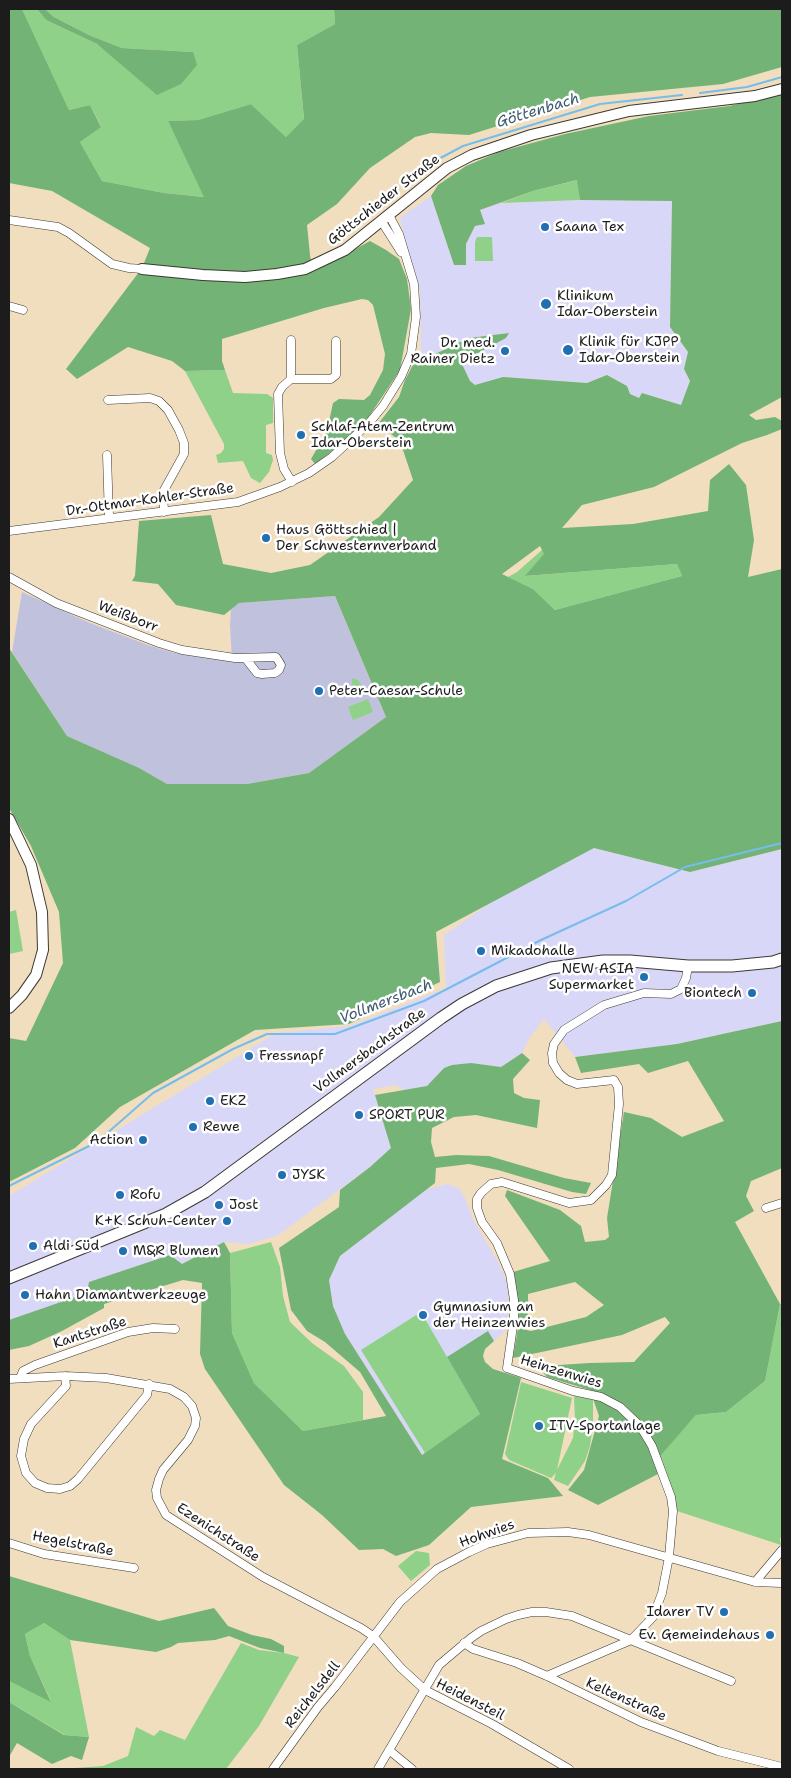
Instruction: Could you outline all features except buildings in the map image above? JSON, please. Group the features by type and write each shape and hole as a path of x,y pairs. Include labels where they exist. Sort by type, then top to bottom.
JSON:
{"main road":[{"name":"Vollmersbachstraße","path":"9,1278 166,1214 205,1192 441,1018 462,1004 496,986 542,970 565,965 604,961 630,961 688,966 732,966 773,962 782,959"}],"street":[{"name":"Göttschieder Straße","path":"9,220 58,227 112,264 129,268 180,274 244,277 292,272 320,263 345,250 386,219 447,168 472,155 514,141 629,112 755,96 782,89"},
{"name":"Dr.-Ottmar-Kohler-Straße","path":"9,531 238,502 267,493 292,482 332,457 361,431 383,406 401,377 410,354 416,316 415,296 408,262 396,226 386,219"},
{"path":"9,306 23,310"},
{"path":"291,340 291,379"},
{"path":"292,482 284,469 280,453 278,394 282,387 291,379 331,379 336,375 336,341"},
{"path":"108,400 150,398 160,401 168,410 179,430 184,443 184,454 163,492 164,512"},
{"path":"107,455 109,518"},
{"name":"Weißborr","path":"9,577 56,602 159,643 182,650 246,659"},
{"path":"9,819 32,865 42,912 43,950 36,974 22,995 9,1008"},
{"name":"Heinzenwies","path":"669,1558 673,1511 672,1497 655,1452 640,1426 620,1407 610,1401 507,1368 514,1318 514,1300 510,1274 497,1242 482,1222 477,1208 477,1198 491,1184 502,1182 569,1203 591,1200 606,1185 612,1175 619,1104 618,1087 614,1080 578,1084 567,1080 559,1073 553,1062 554,1044 564,1030 604,1005 644,993 671,994 681,989 686,978 688,966"},
{"path":"766,1208 782,1203"},
{"name":"Kantstraße","path":"20,1378 23,1371 36,1365 128,1332 153,1328 174,1329"},
{"path":"65,1376 66,1386 31,1424 24,1439 21,1456 26,1472 35,1483 47,1488 70,1486 78,1479 147,1395 149,1384"},
{"name":"Ezenichstraße","path":"9,1379 65,1376 106,1378 170,1388 184,1397 192,1406 196,1418 195,1426 188,1440 163,1470 159,1479 156,1490 157,1498 166,1515 263,1578 373,1636"},
{"name":"Hohwies","path":"373,1636 400,1602 437,1569 469,1552 510,1536 548,1532 588,1535 755,1582 780,1583"},
{"name":"Hegelstraße","path":"9,1543 44,1554 134,1568"},
{"path":"755,1582 782,1550"},
{"path":"547,1676 631,1640 649,1623 656,1612 662,1593 669,1558"},
{"path":"378,1769 439,1665 481,1631 506,1619 539,1612 558,1612 731,1681"},
{"name":"Heidensteil","path":"373,1636 401,1668 425,1690 492,1724 569,1769"},
{"name":"Reichelsdell","path":"272,1769 373,1636"},
{"name":"Keltenstraße","path":"464,1643 474,1649 517,1663 547,1676 648,1725 718,1751 782,1767"},
{"path":"389,1750 412,1769"}],"shaded area":[{"name":"Klinikum Idar-Oberstein","path":"431,196 454,265 466,264 466,244 480,210 501,203 580,200 672,201 670,327 688,353 684,369 690,381 681,405 642,393 639,398 630,394 627,386 607,375 587,383 503,377 475,385 470,381 461,362 506,338 508,333 469,338 433,355 421,356 420,290 400,220 402,216"},
{"path":"22,592 90,623 148,645 174,653 232,661 231,609 239,603 335,596 386,717 309,773 247,784 167,784 138,768 67,736 12,652"},
{"path":"594,848 690,872 782,849 782,1021 677,1044 575,1057 544,1019 530,1037 522,1053 501,1067 471,1063 444,1068 427,1086 404,1090 396,1085 373,1089 391,1148 370,1167 277,1236 247,1244 224,1242 181,1264 9,1320 9,1196 276,1033 350,1026 446,988 444,935 493,901"},
{"name":"Gymnasium an der Heinzenwies","path":"447,1184 459,1188 473,1219 498,1262 506,1280 509,1300 508,1324 506,1330 485,1349 483,1356 485,1362 493,1369 511,1374 480,1414 422,1455 345,1334 333,1306 329,1280 340,1256 427,1189"}],"green space":[{"path":"9,9 22,9 69,110 90,105 101,127 80,142 102,181 164,193 204,197 168,121 198,120 251,104 286,137 304,119 297,45 335,24 334,9 782,9 782,67 723,84 590,97 469,135 431,133 415,137 370,168 337,204 307,225 310,255 313,272 370,241 399,259 407,279 411,309 400,370 368,418 336,448 315,464 311,459 327,431 333,403 339,399 364,400 370,395 383,370 385,354 373,305 368,300 362,299 324,308 222,339 222,361 225,370 185,371 172,361 128,347 77,379 66,369 142,268 150,248 52,191 9,183"},
{"path":"22,9 37,9 46,20 97,44 115,58 193,52 122,48 89,35 54,17 45,9 334,9 335,24 297,45 304,120 286,137 251,104 198,120 168,121 205,197 164,193 102,181 80,142 101,126 90,105 69,110"},
{"path":"37,9 45,9 54,17 89,35 122,48 193,52 197,65 181,84 157,95 97,44 46,20"},
{"path":"782,94 782,397 749,415 756,420 775,417 782,421 782,429 742,443 654,487 582,505 562,528 633,524 708,511 710,480 729,464 746,485 754,540 748,577 782,569 782,849 690,872 594,848 436,932 440,982 349,1024 255,1030 120,1107 75,1148 9,1182 9,1038 26,1041 63,963 59,912 31,846 9,808 9,648 67,736 139,768 167,784 247,784 309,773 386,717 335,596 239,603 224,615 176,605 158,584 132,581 135,576 139,521 211,515 223,564 271,573 310,565 379,517 413,480 400,441 378,424 399,397 415,361 421,356 433,355 469,338 509,333 506,338 461,362 470,381 475,385 503,377 587,383 607,375 627,386 630,394 639,398 642,393 681,405 690,381 684,369 688,352 670,327 672,201 580,200 577,180 533,191 480,210 485,224 475,226 466,244 466,265 454,265 431,196 438,185 466,166 499,152 565,134 649,116 729,106","holes":["540,546 544,554 525,576 677,564 682,576 555,610 533,589 502,574"]},
{"path":"578,180 580,200 501,203 533,191"},
{"path":"477,237 492,237 493,261 475,261 475,242"},
{"path":"225,370 233,393 267,394 273,398 273,423 266,425 266,453 272,455 273,460 269,472 260,483 251,478 243,461 218,463 216,455 224,449 224,444 185,371"},
{"path":"542,550 545,554 526,576 677,564 682,576 555,610 533,589 508,577 517,572"},
{"path":"352,678 358,680 364,690 364,696 353,697"},
{"path":"368,699 373,712 353,720 348,707"},
{"path":"16,910 23,951 9,954 9,912"},
{"path":"782,1021 782,1168 751,1181 746,1196 754,1211 735,1222 780,1304 765,1381 726,1412 696,1415 654,1463 658,1474 598,1505 568,1490 584,1470 599,1416 590,1390 547,1377 541,1370 544,1366 634,1362 670,1323 665,1317 622,1335 513,1358 518,1328 531,1331 586,1317 604,1305 575,1282 528,1294 528,1320 519,1319 513,1272 550,1261 505,1196 507,1190 560,1210 581,1226 585,1242 605,1240 609,1237 607,1218 624,1112 651,1118 682,1137 724,1121 688,1061 648,1073 639,1064 581,1073 575,1057 677,1044"},
{"path":"522,1053 530,1060 513,1079 514,1093 524,1098 540,1100 537,1128 476,1115 454,1117 432,1128 431,1142 435,1157 456,1155 489,1156 564,1178 591,1183 586,1194 572,1192 498,1170 469,1164 436,1168 435,1183 340,1256 329,1280 333,1306 345,1334 422,1455 480,1414 447,1357 488,1331 494,1341 485,1349 483,1356 485,1362 493,1369 521,1378 502,1459 548,1478 563,1496 471,1507 429,1545 396,1556 383,1549 359,1550 322,1515 284,1485 205,1369 200,1354 202,1283 183,1280 104,1304 104,1308 62,1331 29,1346 9,1350 9,1320 87,1293 89,1282 170,1255 182,1264 224,1242 230,1253 232,1333 254,1383 303,1431 386,1416 360,1372 325,1342 307,1331 291,1310 279,1248 339,1207 340,1190 391,1148 375,1095 427,1086 444,1068 452,1065 471,1063 501,1067"},
{"path":"271,1242 280,1267 283,1296 290,1322 312,1343 344,1366 363,1392 363,1420 303,1431 254,1383 232,1333 230,1253"},
{"path":"782,1303 781,1545 677,1511 660,1455 696,1415 726,1412 765,1381 780,1304"},
{"path":"421,1312 480,1414 425,1453 361,1350"},
{"name":"ITV-Sportanlage","path":"521,1382 572,1398 557,1470 573,1438 575,1421 574,1396 593,1399 593,1425 590,1446 585,1461 568,1486 554,1480 556,1473 551,1478 509,1460 505,1454"},
{"path":"416,1551 429,1553 430,1565 411,1581 398,1566"},
{"path":"9,1576 159,1621 214,1608 228,1626 252,1635 271,1639 284,1646 284,1653 260,1648 229,1636 215,1640 178,1643 156,1652 70,1640 44,1623 25,1634 30,1656 51,1702 9,1681"},
{"path":"44,1623 70,1640 89,1737 65,1735 9,1702 9,1681 51,1701 30,1656 25,1634"},
{"path":"241,1643 259,1650 299,1657 259,1726 226,1769 60,1769 103,1766 128,1756 136,1727 154,1736 160,1730 185,1740"},
{"path":"9,1702 64,1735 89,1737 82,1760 71,1756 52,1764 17,1743 9,1757"}],"waterway":[{"name":"Göttenbach","path":"700,93 747,87 782,77"},
{"name":"Göttenbach","path":"413,181 433,162 463,146 600,104 682,95"},
{"name":"Vollmersbach","path":"9,1186 97,1142 153,1093 233,1049 267,1034 335,1034 424,1001 541,940 626,901 685,867 782,843"}],"place":[{"name":"Saana Tex","path":"545,227"},
{"name":"Klinikum Idar-Oberstein","path":"546,304"},
{"name":"Klinik für KJPP Idar-Oberstein","path":"568,350"},
{"name":"Dr. med. Rainer Dietz","path":"505,351"},
{"name":"Schlaf-Atem-Zentrum Idar-Oberstein","path":"301,435"},
{"name":"Haus Göttschied | Der Schwesternverband","path":"266,538"},
{"name":"Peter-Caesar-Schule","path":"319,691"},
{"name":"Mikadohalle","path":"481,951"},
{"name":"NEW ASIA Supermarket","path":"644,977"},
{"name":"Biontech","path":"752,993"},
{"name":"Fressnapf","path":"249,1056"},
{"name":"EKZ","path":"210,1101"},
{"name":"SPORT PUR","path":"359,1115"},
{"name":"Rewe","path":"193,1127"},
{"name":"Action","path":"143,1140"},
{"name":"JYSK","path":"282,1175"},
{"name":"Rofu","path":"120,1195"},
{"name":"Jost","path":"219,1205"},
{"name":"K+K Schuh-Center","path":"227,1221"},
{"name":"Aldi Süd","path":"33,1246"},
{"name":"M&R Blumen","path":"123,1251"},
{"name":"Hahn Diamantwerkzeuge","path":"25,1295"},
{"name":"Gymnasium an der Heinzenwies","path":"423,1315"},
{"name":"ITV-Sportanlage","path":"539,1426"},
{"name":"Idarer TV","path":"724,1612"},
{"name":"Ev. Gemeindehaus","path":"770,1635"}]}
